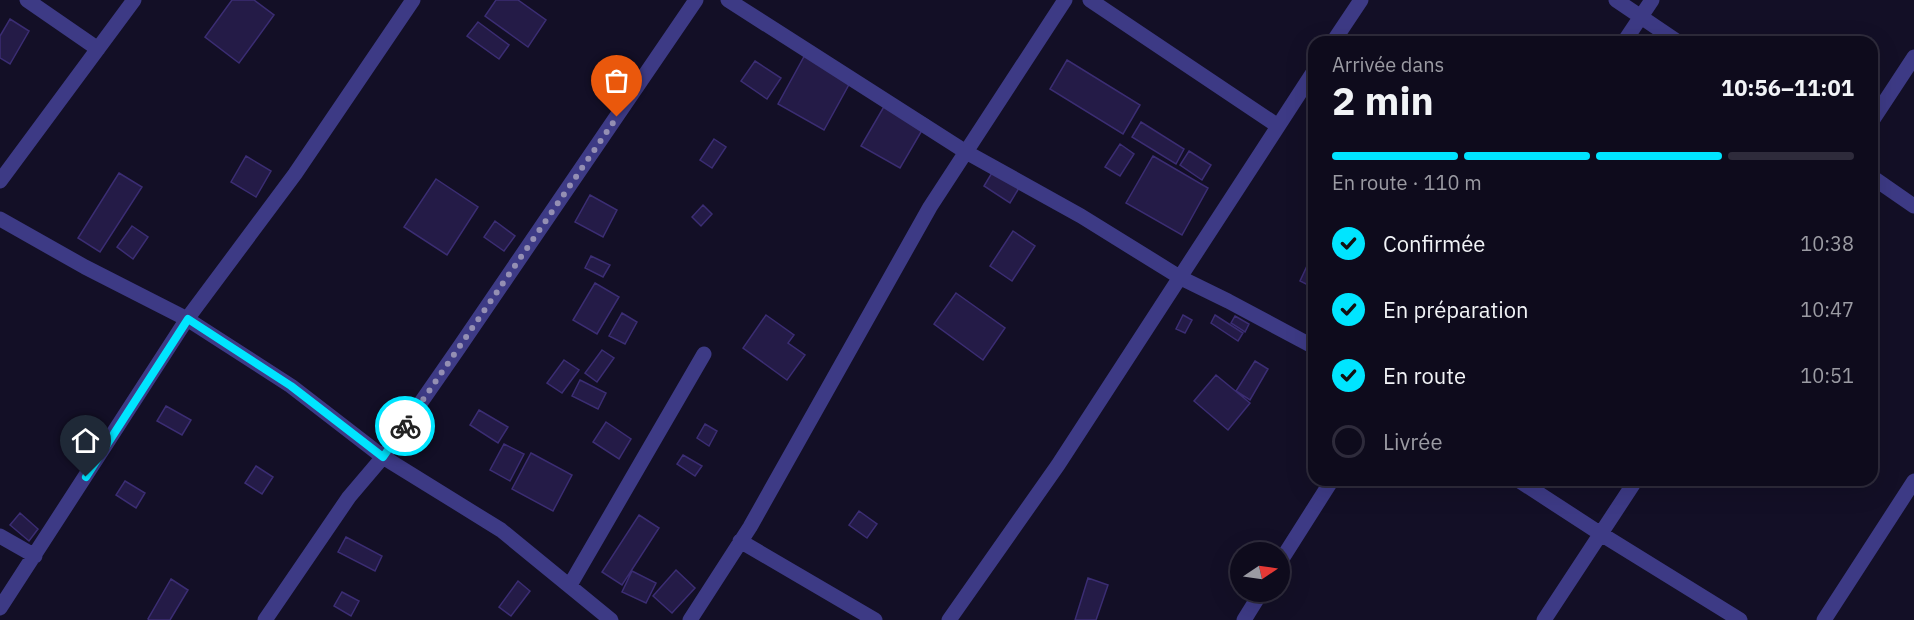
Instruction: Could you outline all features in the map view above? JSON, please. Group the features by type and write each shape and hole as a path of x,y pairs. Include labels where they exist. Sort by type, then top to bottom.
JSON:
{"street":[{"path":"27,0 98,49"},
{"path":"0,181 134,0"},
{"path":"0,608 188,319 295,174 414,0"},
{"path":"266,620 349,497 383,457 696,0"},
{"path":"728,0 966,152 1081,216 1181,278 1308,344"},
{"path":"690,620 740,541 930,207 1065,0"},
{"path":"1090,0 1278,126"},
{"path":"1337,36 1361,0"},
{"path":"1616,0 1669,36"},
{"path":"1628,36 1652,0"},
{"path":"1878,112 1914,57"},
{"path":"949,620 1059,465 1308,80"},
{"path":"1878,181 1914,206"},
{"path":"0,219 86,267 188,319 291,386 383,457 501,530 611,620"},
{"path":"570,585 704,354"},
{"path":"1824,620 1914,481"},
{"path":"1290,546 1328,486"},
{"path":"1527,486 1740,620"},
{"path":"1544,620 1632,486"},
{"path":"0,536 35,556"},
{"path":"740,541 875,620"},
{"path":"1244,620 1255,602"}],"building":[{"path":"232,0 254,0 274,15 239,63 205,37"},
{"path":"496,0 518,0 546,20 528,47 485,16"},
{"path":"10,19 29,31 10,64 0,58 0,36"},
{"path":"478,22 509,45 499,59 467,36"},
{"path":"806,53 852,79 824,130 778,104"},
{"path":"1067,60 1140,105 1123,134 1050,89"},
{"path":"755,61 781,78 767,99 741,81"},
{"path":"889,98 928,120 900,168 861,146"},
{"path":"1141,122 1184,149 1176,164 1132,137"},
{"path":"714,139 726,147 712,168 700,160"},
{"path":"1120,144 1134,154 1120,176 1105,167"},
{"path":"1189,151 1211,165 1202,180 1180,165"},
{"path":"246,156 271,171 256,197 231,182"},
{"path":"1153,156 1208,188 1182,235 1126,203"},
{"path":"993,171 1019,188 1010,203 984,186"},
{"path":"119,173 142,187 100,252 78,238"},
{"path":"436,179 478,207 447,255 404,227"},
{"path":"590,195 617,210 603,237 575,222"},
{"path":"703,205 712,214 701,226 692,217"},
{"path":"495,221 515,236 504,251 484,237"},
{"path":"132,226 148,237 133,259 117,247"},
{"path":"1013,231 1035,246 1012,281 990,266"},
{"path":"591,256 610,265 603,277 585,268"},
{"path":"1308,264 1308,285 1300,281"},
{"path":"595,283 619,297 597,334 573,320"},
{"path":"956,293 1005,328 983,360 934,324"},
{"path":"622,313 637,322 625,344 609,336"},
{"path":"766,315 794,335 788,343 805,355 787,380 743,348"},
{"path":"1183,315 1192,320 1185,333 1176,329"},
{"path":"1215,315 1243,333 1238,341 1211,323"},
{"path":"1235,316 1249,324 1245,332 1231,323"},
{"path":"602,350 614,358 597,382 585,373"},
{"path":"564,360 579,370 562,393 547,383"},
{"path":"1255,361 1268,369 1250,400 1236,391"},
{"path":"1216,375 1250,403 1228,430 1194,401"},
{"path":"580,380 606,393 598,409 572,396"},
{"path":"166,406 191,420 182,435 157,421"},
{"path":"479,410 508,427 498,443 470,425"},
{"path":"606,422 631,439 619,459 593,442"},
{"path":"705,424 717,431 709,446 697,438"},
{"path":"504,444 524,454 510,481 490,470"},
{"path":"531,453 572,475 553,511 512,489"},
{"path":"683,455 702,466 695,476 677,464"},
{"path":"256,466 273,477 262,494 245,483"},
{"path":"125,481 145,493 136,508 116,495"},
{"path":"859,511 877,524 867,538 849,525"},
{"path":"20,513 38,529 29,541 10,525"},
{"path":"639,515 659,528 622,585 602,572"},
{"path":"346,537 382,556 375,571 338,552"},
{"path":"676,570 695,588 672,613 653,596"},
{"path":"632,571 656,583 646,603 622,592"},
{"path":"1088,578 1108,585 1096,620 1075,620"},
{"path":"171,579 188,590 170,620 149,620 148,619"},
{"path":"518,581 530,591 511,616 499,607"},
{"path":"342,592 359,601 351,616 334,606"}],"way so far":[{"path":"405,426 617,117"}],"route":[{"path":"86,477 188,319 291,386 383,457 405,426"}]}
